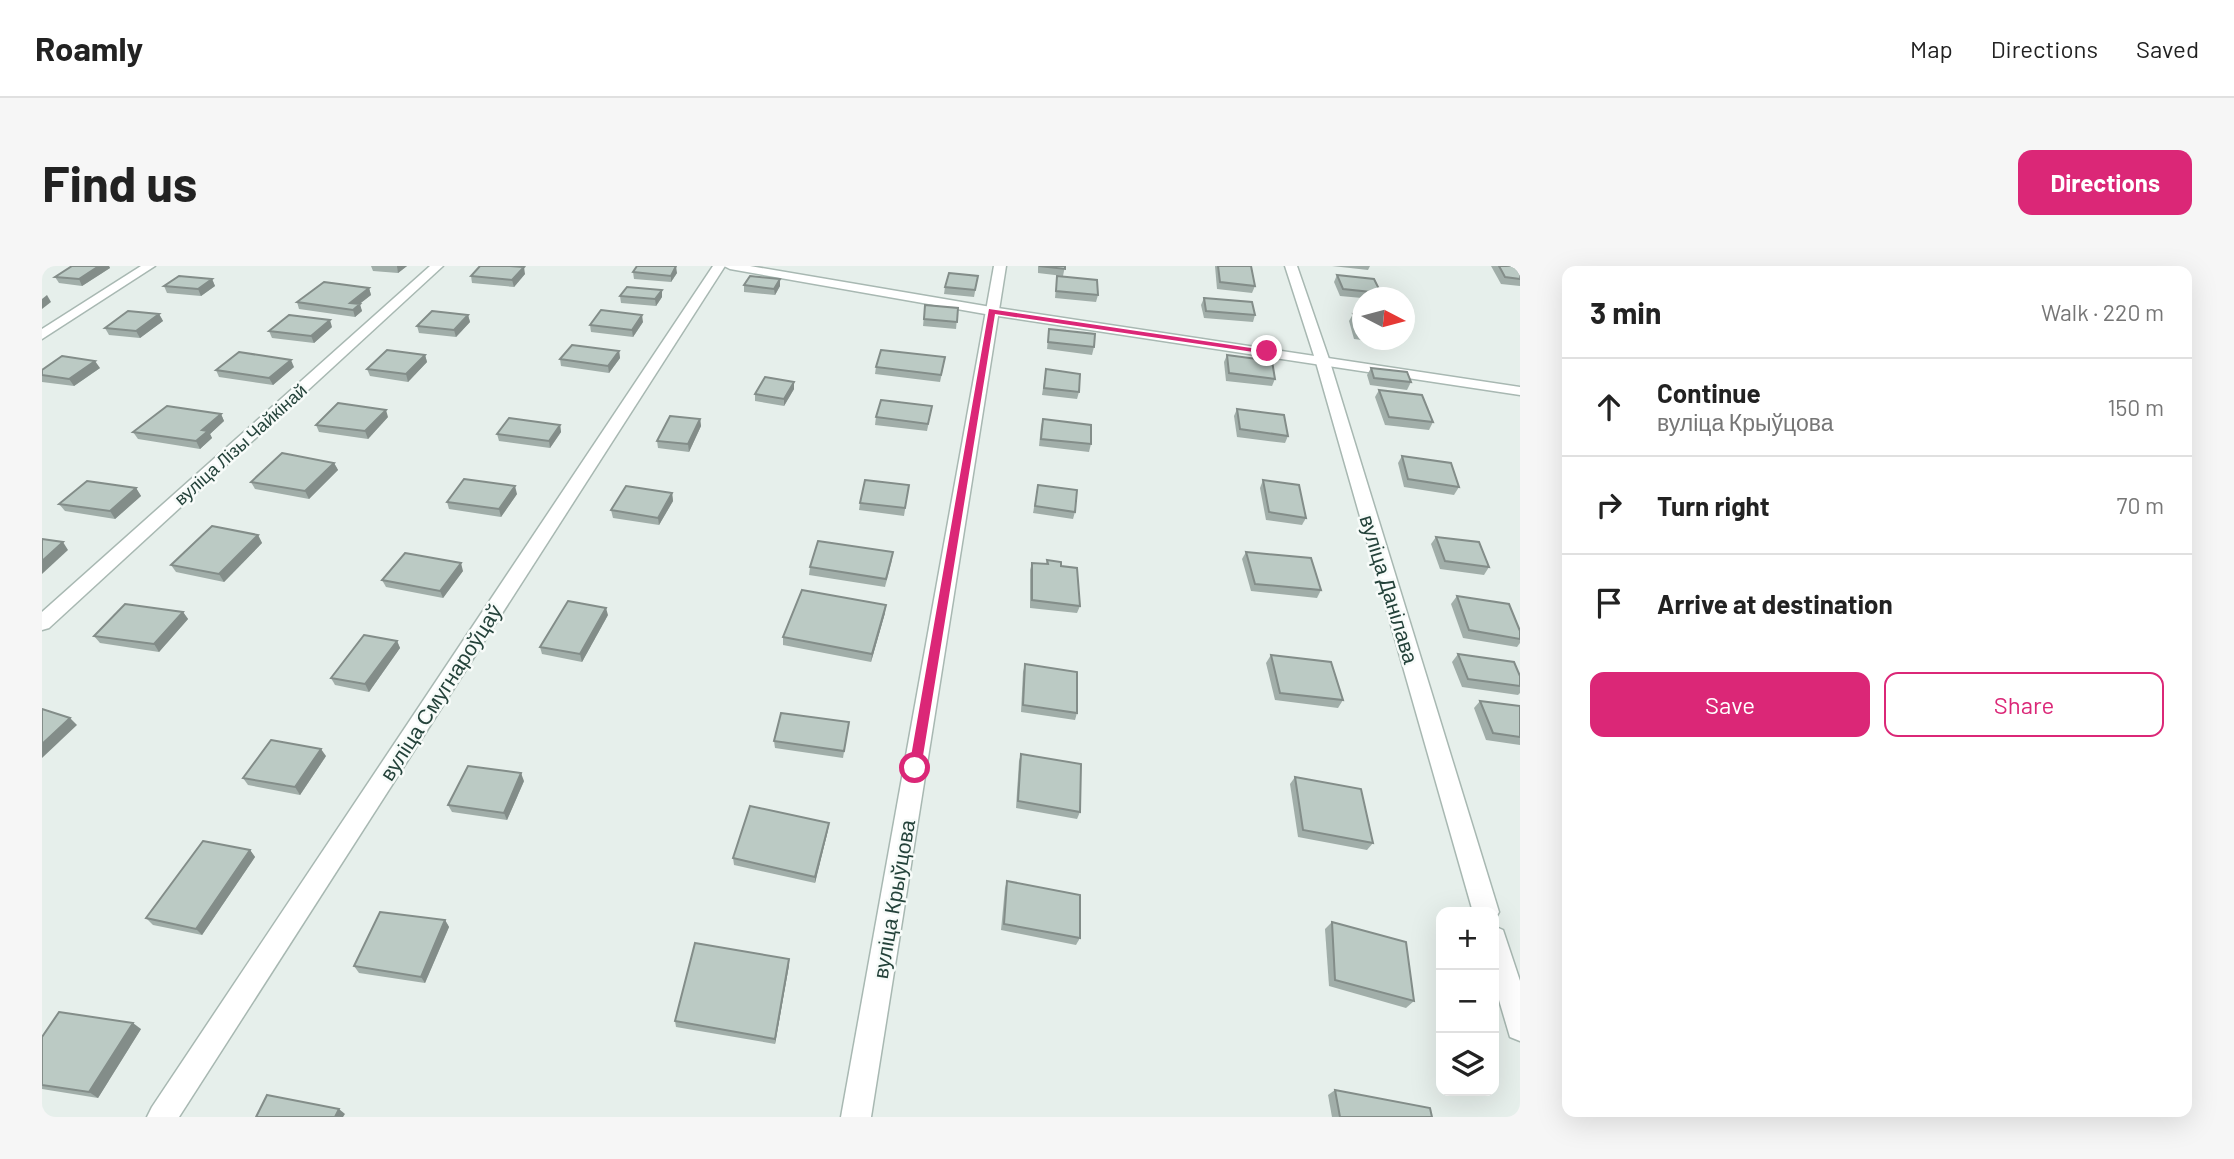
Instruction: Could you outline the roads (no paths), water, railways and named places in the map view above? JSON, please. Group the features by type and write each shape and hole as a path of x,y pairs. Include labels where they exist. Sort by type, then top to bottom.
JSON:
{"street":[{"path":"42,335 149,266"},
{"name":"вуліца Лізы Чайкінай","path":"42,623 437,266"},
{"name":"вуліца Смугнароўцаў","path":"162,1117 719,266"},
{"name":"вуліца Крыўцова","path":"856,1117 1000,266"},
{"name":"вуліца Данілава","path":"1291,266 1322,359 1485,907"},
{"path":"1499,955 1520,1027"}],"lane":[{"path":"730,266 991,311 1520,391"}]}
